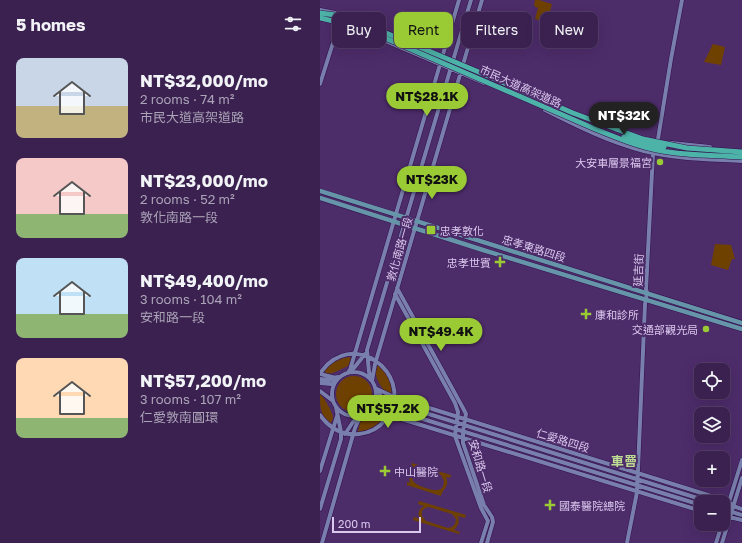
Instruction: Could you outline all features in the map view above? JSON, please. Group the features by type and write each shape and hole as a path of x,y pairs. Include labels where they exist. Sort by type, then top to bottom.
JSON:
{"highway":[{"name":"市民大道高架道路","path":"320,12 367,25 481,72 572,113 643,139 687,148 742,154"},
{"name":"市民大道高架道路","path":"320,18 371,32 630,143 677,153 742,154"},
{"path":"554,111 637,141 691,151 742,154"}],"main road":[{"name":"敦化南路一段","path":"350,370 459,0"},
{"name":"敦化南路一段","path":"346,374 366,356 470,0"},
{"name":"敦化南路一段","path":"372,381 373,369 482,0"},
{"name":"延吉街","path":"627,543 637,492 638,479 653,153 658,141 682,0"},
{"path":"320,12 332,12"},
{"path":"320,21 332,23"},
{"path":"386,30 629,133 658,141 713,148 742,154"},
{"path":"386,42 534,104 597,135 625,146 653,153 684,158 742,161"},
{"path":"320,84 332,46"},
{"path":"490,86 494,84 496,79 494,76"},
{"path":"498,90 496,85 499,80 502,80"},
{"path":"625,146 628,145 631,135 629,133"},
{"path":"631,147 630,145 633,136 637,135"},
{"name":"忠孝東路四段","path":"320,191 742,323"},
{"name":"忠孝東路四段","path":"320,198 742,330"},
{"name":"安和路一段","path":"397,288 464,408 466,414 463,432 465,448 484,505 493,522 487,543"},
{"name":"安和路一段","path":"395,294 455,403 458,412 456,436 481,508 488,520 481,543"},
{"path":"320,415 333,428 343,433 354,434 364,433 374,429 389,415 393,405 394,386 390,376 376,361 366,356 355,354 346,355 334,360 328,364 320,374 337,379"},
{"path":"320,509 343,433 353,422 375,404 376,389 369,372 366,356"},
{"path":"320,384 331,384 337,379 351,372 363,374 372,381"},
{"path":"320,379 337,379"},
{"path":"333,402 332,392 337,379"},
{"name":"仁愛路四段","path":"376,389 394,397 707,495"},
{"name":"仁愛路四段","path":"376,389 382,399 393,405 397,410 463,432 694,503"},
{"path":"320,391 333,402 342,413 350,416 378,412 694,509"},
{"name":"仁愛路四段","path":"393,405 398,405 694,497"},
{"path":"336,407 337,416 343,433"},
{"path":"322,543 357,423 363,415"},
{"path":"320,471 337,416"},
{"path":"730,499 742,460"},
{"path":"722,543 742,478"},
{"name":"仁愛路四段","path":"730,503 733,506 742,509"},
{"path":"731,514 742,515"},
{"path":"731,514 742,520"},
{"path":"716,543 720,531"}],"shaded area":[{"path":"535,0 552,4 550,12 540,12 540,21 535,19 538,8 534,6"},
{"path":"713,44 725,47 721,65 704,62"},
{"path":"715,244 731,245 735,259 732,259 728,270 711,265"},
{"path":"350,357 351,360 348,366 333,373 327,374 325,372 328,367 336,361"},
{"path":"377,365 384,370 388,378 391,385 391,393 384,391 376,376"},
{"path":"354,376 367,381 372,394 367,407 354,412 341,407 336,394 341,381"},
{"path":"320,394 332,412 333,419 331,423 321,411"},
{"path":"376,415 384,417 372,428 358,432 360,422"},
{"path":"412,463 451,475 450,478 446,477 447,485 441,496 407,485 407,482 410,483 410,474 415,467 411,466","holes":["421,469 441,475 444,481 443,487 438,490 419,486 412,479 413,474"]},
{"path":"419,501 466,515 465,518 458,516 458,524 454,530 460,532 459,534 413,520 414,517 420,519 419,511 424,506 418,504","holes":["429,507 452,514 456,519 455,524 448,528 426,521 422,516 422,511"]}],"place":[{"name":"大安車層景福宮","path":"660,162"},
{"name":"忠孝敦化","path":"431,230"},
{"name":"忠孝世賓","path":"500,262"},
{"name":"康和診所","path":"586,314"},
{"name":"交通部觀光局","path":"706,329"},
{"name":"中山醫院","path":"385,471"},
{"name":"國泰醫院總院","path":"550,505"}],"district":[{"name":"車罾","path":"624,461"}]}
